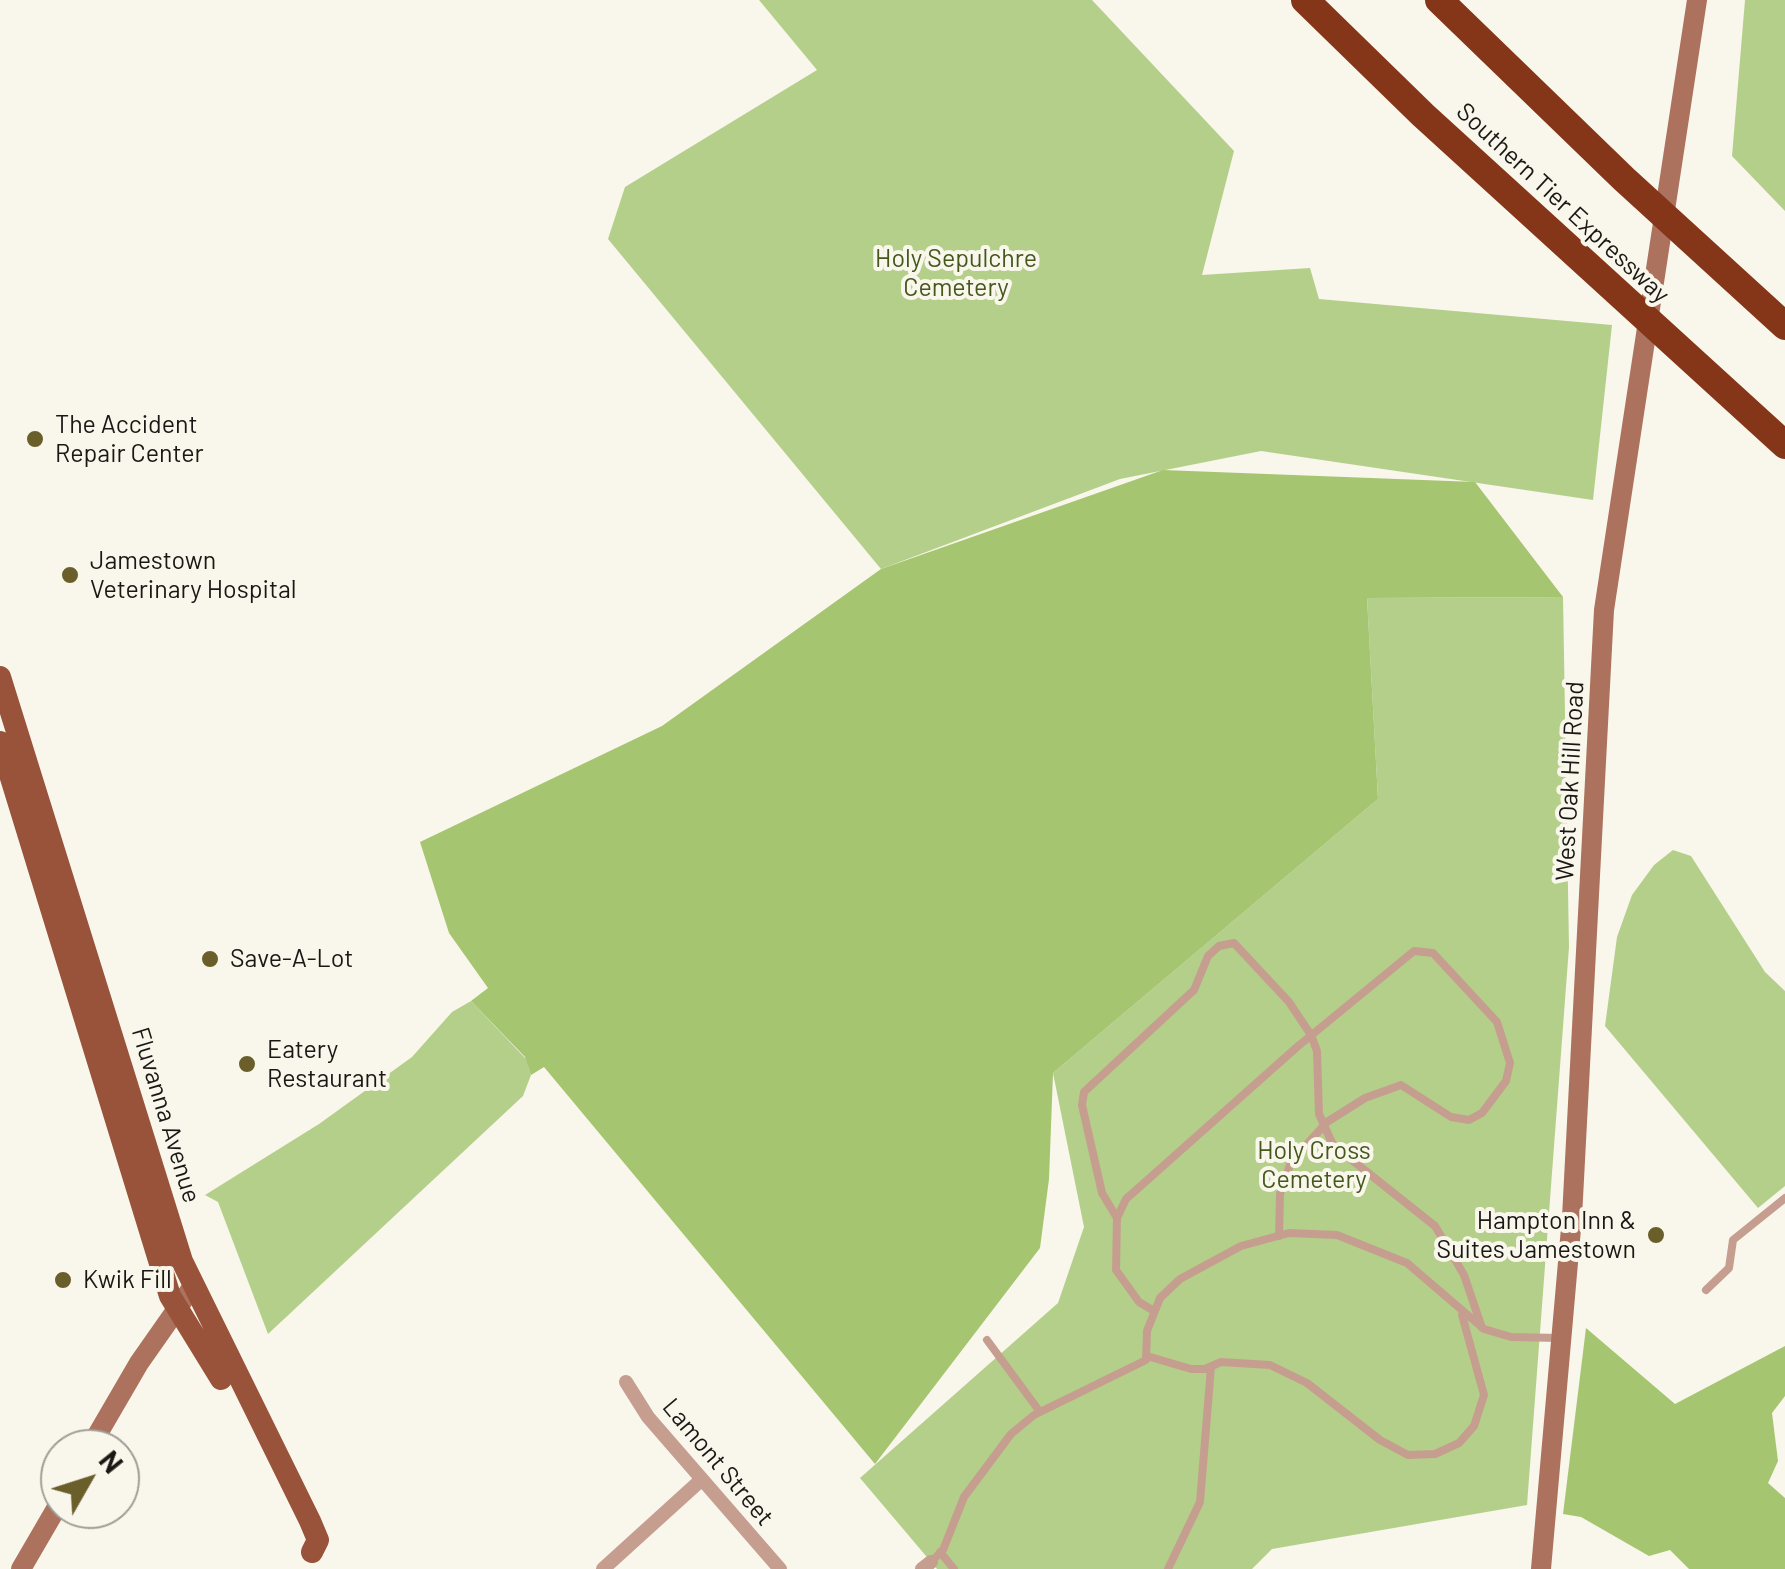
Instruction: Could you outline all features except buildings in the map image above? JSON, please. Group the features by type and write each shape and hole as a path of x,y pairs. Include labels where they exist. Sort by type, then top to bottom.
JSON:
{"highway":[{"name":"Southern Tier Expressway","path":"1305,0 1785,445"},
{"path":"1439,0 1624,180 1785,326"},
{"path":"1712,380 1785,457"}],"main road":[{"name":"West Oak Hill Road","path":"1541,1569 1572,1217 1604,610 1697,0"},
{"name":"Fluvanna Avenue","path":"0,677 182,1261 310,1521 318,1540 317,1560"},
{"name":"Fluvanna Avenue","path":"0,742 170,1296 214,1365 317,1560"},
{"path":"101,1429 139,1363 193,1286"},
{"path":"21,1569 44,1529"}],"street":[{"name":"Lamont Street","path":"626,1382 648,1417 780,1569"},
{"path":"603,1569 701,1480"}],"lane":[{"path":"1154,1311 1120,1281 1117,1218 1100,1184 1082,1106 1084,1092 1194,990 1212,952 1227,943 1240,948 1289,1002 1312,1035 1318,1051 1323,1126 1340,1152 1435,1226 1464,1275 1482,1328"},
{"path":"1117,1218 1126,1199 1312,1035 1414,952 1432,952 1497,1022 1510,1063 1506,1081 1469,1120 1451,1117 1401,1085 1364,1098 1323,1126 1291,1162 1280,1194 1279,1236"},
{"path":"1706,1290 1729,1268 1733,1240 1785,1198"},
{"path":"1148,1356 1147,1330 1154,1311 1160,1298 1180,1279 1241,1246 1279,1236 1338,1236 1373,1246 1407,1263 1482,1328 1511,1336 1561,1338"},
{"path":"954,1569 931,1561 983,1466 1011,1434 1040,1412 1148,1356 1191,1369 1221,1362 1270,1365 1306,1384 1380,1440 1408,1455 1435,1454 1459,1443 1474,1426 1484,1395 1462,1314"},
{"path":"987,1340 1040,1412"},
{"path":"1168,1569 1200,1502 1211,1367"}],"green space":[{"name":"Holy Sepulchre Cemetery","path":"759,0 1092,0 1234,151 1202,275 1310,268 1319,299 1612,325 1593,500 1261,451 1120,479 881,569 608,239 625,187 817,70"},
{"path":"1745,0 1785,0 1785,211 1732,156"},
{"path":"1163,470 1475,482 1563,597 1367,598 1378,799 1053,1073 1049,1179 1040,1248 875,1464 544,1067 531,1075 525,1057 471,1001 488,988 449,933 420,842 662,726 881,569"},
{"name":"Holy Cross Cemetery","path":"1563,597 1569,947 1527,1505 1272,1549 1252,1569 937,1569 860,1478 1058,1303 1084,1227 1053,1073 1378,799 1367,598"},
{"path":"1673,850 1691,856 1765,972 1785,991 1785,1186 1758,1208 1605,1026 1617,937 1632,895 1654,865"},
{"path":"471,1001 526,1059 531,1075 523,1096 268,1334 218,1202 205,1195 319,1124 412,1057 452,1012"},
{"path":"1586,1328 1675,1404 1785,1346 1785,1396 1772,1413 1778,1461 1768,1483 1785,1498 1785,1569 1689,1569 1670,1550 1649,1556 1581,1517 1563,1514"}],"place":[{"name":"The Accident Repair Center","path":"35,439"},
{"name":"Jamestown Veterinary Hospital","path":"70,575"},
{"name":"Save-A-Lot","path":"210,959"},
{"name":"Eatery Restaurant","path":"247,1064"},
{"name":"Hampton Inn & Suites Jamestown","path":"1656,1235"},
{"name":"Kwik Fill","path":"63,1280"}]}
